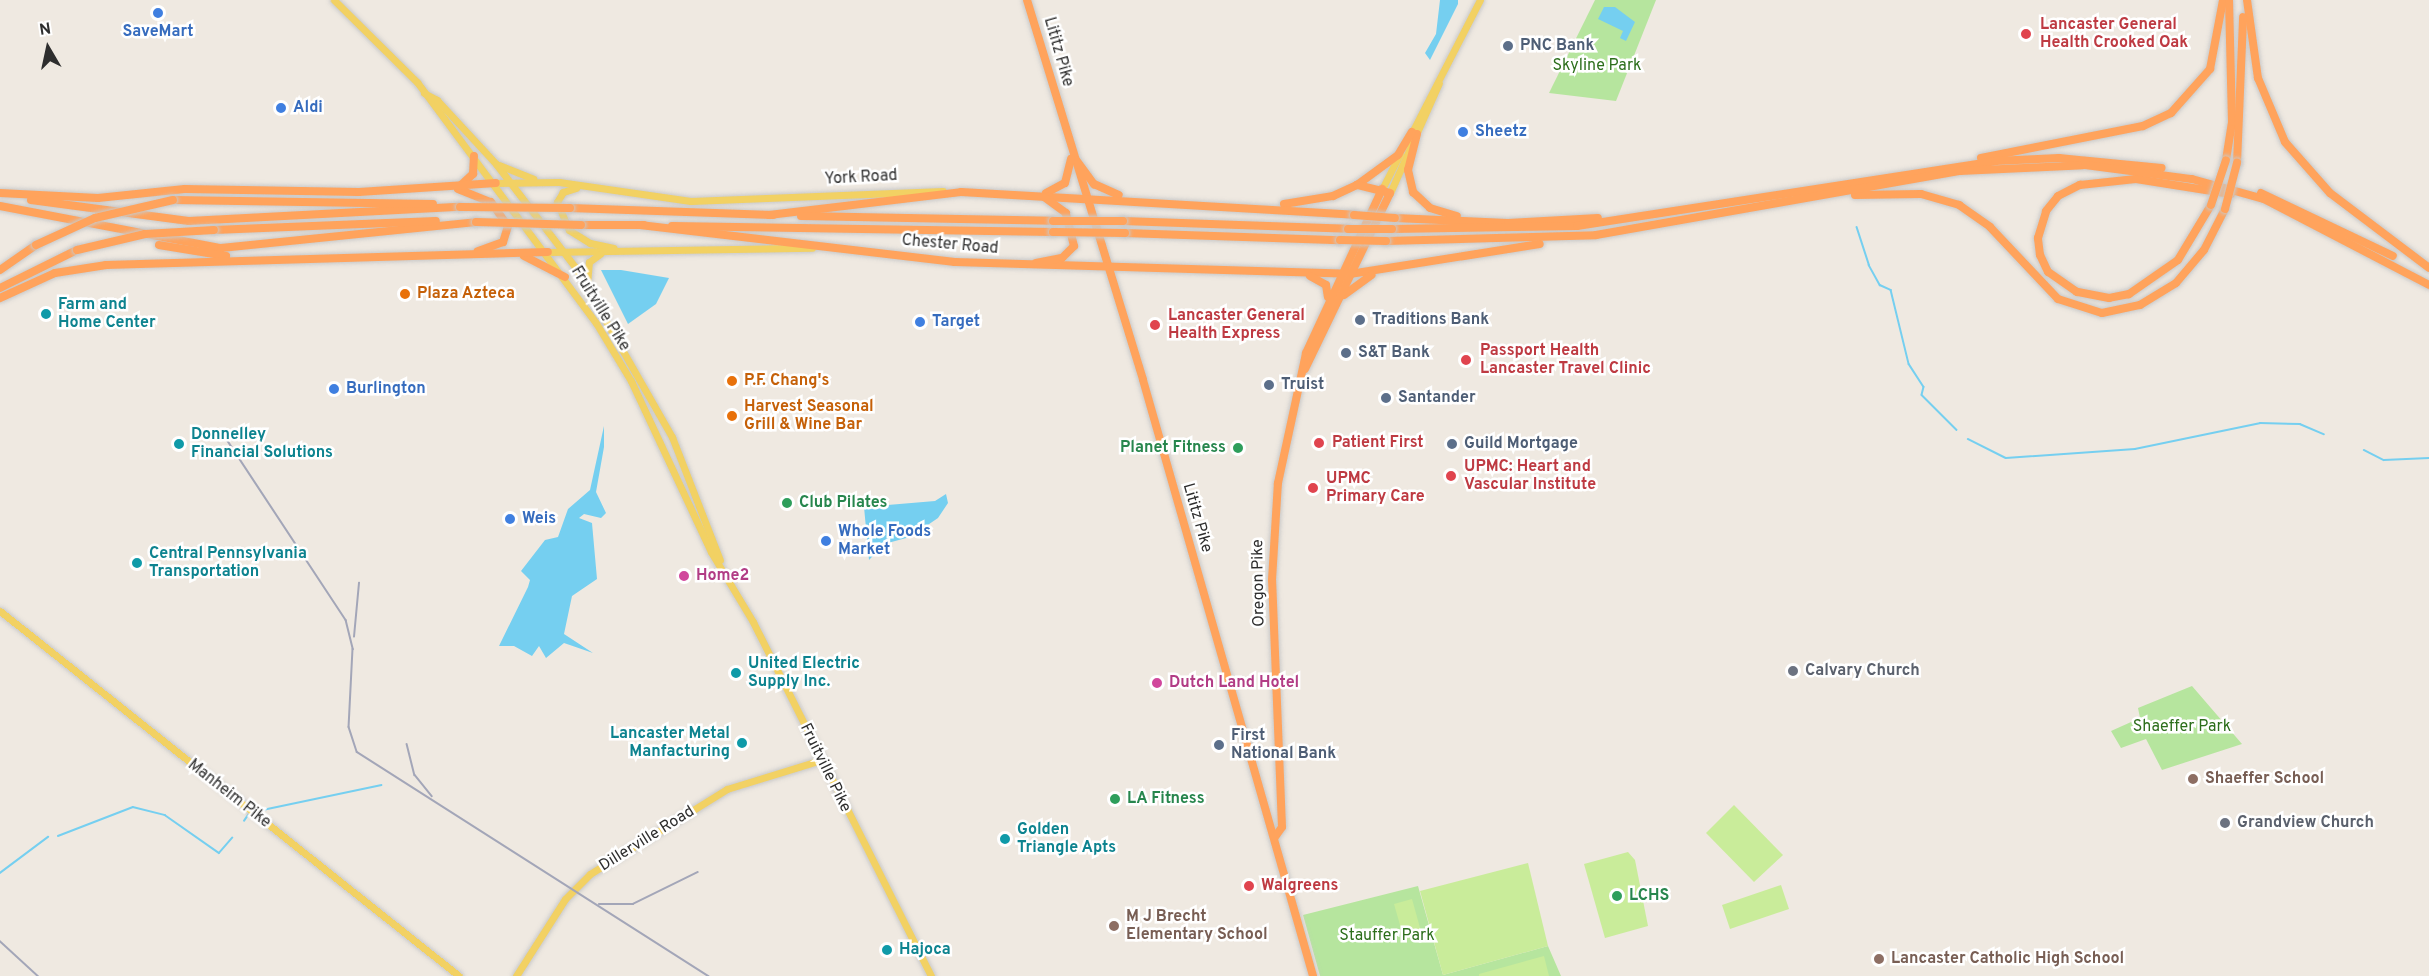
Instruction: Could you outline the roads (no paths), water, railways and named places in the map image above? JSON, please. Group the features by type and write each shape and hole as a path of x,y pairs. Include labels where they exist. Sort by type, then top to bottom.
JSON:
{"highway":[{"name":"Lititz Pike","path":"1027,0 1071,151 1109,269 1275,837 1313,976"},
{"path":"0,270 36,245 95,218 172,200 570,208 769,215 1123,221 1392,230 1577,226 1909,174 2163,118 2206,75 2219,39 2223,0"},
{"path":"2229,0 2232,122 2226,160 2211,206 2178,260 2129,294 2109,298 2077,292 2053,277 2040,255 2039,229 2052,202 2069,189 2102,181 2192,186 2298,214"},
{"path":"1289,273 1323,282 1332,302 1351,286 1382,272 1739,212 1871,194 1930,195 1959,205 1990,227 2058,299 2084,311 2109,313 2140,305 2176,283 2204,250 2225,209 2237,164 2245,0"},
{"path":"2245,0 2258,78 2284,142 2330,193 2429,268"},
{"path":"1229,205 1307,202 1357,185 1398,155 1414,133"},
{"path":"1414,133 1408,170 1417,198 1451,215 1508,223"},
{"path":"1034,194 1065,183 1071,151"},
{"path":"1071,151 1094,184 1137,199"},
{"path":"459,186 470,178 474,156"},
{"path":"1909,174 2043,158 2180,171 2313,213 2429,278"},
{"path":"1739,212 1960,171 2062,164 2192,179 2298,214 2429,285"},
{"path":"0,194 98,198 195,189 446,187 496,183"},
{"path":"1357,185 1386,191"},
{"path":"1229,205 1395,218 1508,223 1612,216 1840,186"},
{"path":"446,187 491,202 509,233 496,247 451,255"},
{"name":"Oregon Pike","path":"1275,837 1282,827 1272,544 1285,443 1304,370 1332,302 1338,274 1386,191"},
{"name":"Oregon Pike","path":"1332,302 1350,274 1386,191"},
{"path":"769,215 961,192"},
{"name":"York Road","path":"961,192 1229,205"},
{"path":"0,194 189,221 460,207"},
{"path":"1017,266 1062,258 1074,246 1066,213 1034,194"},
{"path":"0,206 141,236 249,248 476,222"},
{"path":"0,288 77,250 146,234 214,230 476,222 1125,233 1386,241 1596,235"},
{"path":"640,225 837,249"},
{"path":"141,236 182,251 262,260"},
{"name":"Chester Road","path":"837,249 1017,266 1338,274 1382,272"},
{"path":"0,298 55,273 89,267 262,260 512,255 548,252"},
{"path":"512,255 538,260 565,277"},
{"path":"1081,268 1112,281"},
{"path":"1260,791 1271,800 1281,795"}],"main road":[{"name":"Fruitville Pike","path":"334,0 387,48 496,183 548,252 631,381 711,552 720,560"},
{"name":"Oregon Pike","path":"1386,191 1480,0"},
{"name":"Fruitville Pike","path":"424,93 437,100 511,181 564,252 588,289 672,437 720,560 931,976"},
{"path":"496,164 535,180"},
{"name":"York Road","path":"496,183 535,180 691,201 961,192"},
{"path":"581,187 563,192 557,202 568,230 590,243 637,251"},
{"name":"Chester Road","path":"548,252 837,249"},
{"path":"588,289 589,262 604,252"},
{"name":"Manheim Pike","path":"0,611 459,976"},
{"name":"Dillerville Road","path":"516,976 564,899 590,874 727,789 822,760"}],"water":[{"path":"1440,0 1458,0 1458,4 1430,60 1425,53 1436,34"},
{"path":"1604,7 1615,7 1635,22 1626,41 1620,38 1623,31 1598,19"},
{"path":"601,270 621,270 669,278 656,304 628,324"},
{"path":"604,426 604,447 596,492 606,513 601,518 584,514 579,518 592,523 597,579 572,596 564,634 593,653 564,643 546,658 539,646 532,656 514,646 499,646 528,587 530,580 521,571 545,540 558,537 568,509 590,490"},
{"path":"946,494 948,503 938,518 910,537 884,544 869,560 864,507 935,501"}],"waterway":[{"path":"1857,227 1869,265 1880,285 1891,290 1909,364 1924,387 1922,395 1957,430"},
{"path":"1968,439 2006,458 2135,449 2260,423 2300,424 2324,434"},
{"path":"2364,450 2384,460 2429,458"},
{"path":"258,811 381,785"},
{"path":"58,836 133,807 165,815 219,853 232,838"},
{"path":"244,821 248,815"},
{"path":"0,873 48,837"}],"railway":[{"path":"220,429 346,620 353,649 349,727 357,752 709,976"},
{"path":"354,637 359,583"},
{"path":"407,744 415,775 432,796"},
{"path":"599,904 633,904 698,872"},
{"path":"0,941 38,976"}],"place":[{"name":"SaveMart","path":"158,13"},
{"name":"Lancaster General Health Crooked Oak","path":"2026,34"},
{"name":"PNC Bank","path":"1508,46"},
{"name":"Aldi","path":"281,108"},
{"name":"Sheetz","path":"1463,132"},
{"name":"Plaza Azteca","path":"405,294"},
{"name":"Farm and Home Center","path":"46,314"},
{"name":"Traditions Bank","path":"1360,320"},
{"name":"Target","path":"920,322"},
{"name":"Lancaster General Health Express","path":"1155,325"},
{"name":"S&T Bank","path":"1346,353"},
{"name":"Passport Health Lancaster Travel Clinic","path":"1466,360"},
{"name":"P.F. Chang's","path":"732,381"},
{"name":"Truist","path":"1269,385"},
{"name":"Burlington","path":"334,389"},
{"name":"Santander","path":"1386,398"},
{"name":"Harvest Seasonal Grill & Wine Bar","path":"732,416"},
{"name":"Patient First","path":"1319,443"},
{"name":"Donnelley Financial Solutions","path":"179,444"},
{"name":"Guild Mortgage","path":"1452,444"},
{"name":"Planet Fitness","path":"1238,448"},
{"name":"UPMC: Heart and Vascular Institute","path":"1451,476"},
{"name":"UPMC Primary Care","path":"1313,488"},
{"name":"Club Pilates","path":"787,503"},
{"name":"Weis","path":"510,519"},
{"name":"Whole Foods Market","path":"826,541"},
{"name":"Central Pennsylvania Transportation","path":"137,563"},
{"name":"Home2","path":"684,576"},
{"name":"Calvary Church","path":"1793,671"},
{"name":"United Electric Supply Inc.","path":"736,673"},
{"name":"Dutch Land Hotel","path":"1157,683"},
{"name":"Lancaster Metal Manfacturing","path":"742,743"},
{"name":"First National Bank","path":"1219,745"},
{"name":"Shaeffer School","path":"2193,779"},
{"name":"LA Fitness","path":"1115,799"},
{"name":"Grandview Church","path":"2225,823"},
{"name":"Golden Triangle Apts","path":"1005,839"},
{"name":"Walgreens","path":"1249,886"},
{"name":"LCHS","path":"1617,896"},
{"name":"M J Brecht Elementary School","path":"1114,926"},
{"name":"Hajoca","path":"887,950"},
{"name":"Lancaster Catholic High School","path":"1879,959"}],"park label":[{"name":"Skyline Park","path":"1597,66"},
{"name":"Shaeffer Park","path":"2182,727"},
{"name":"Stauffer Park","path":"1387,936"}]}
